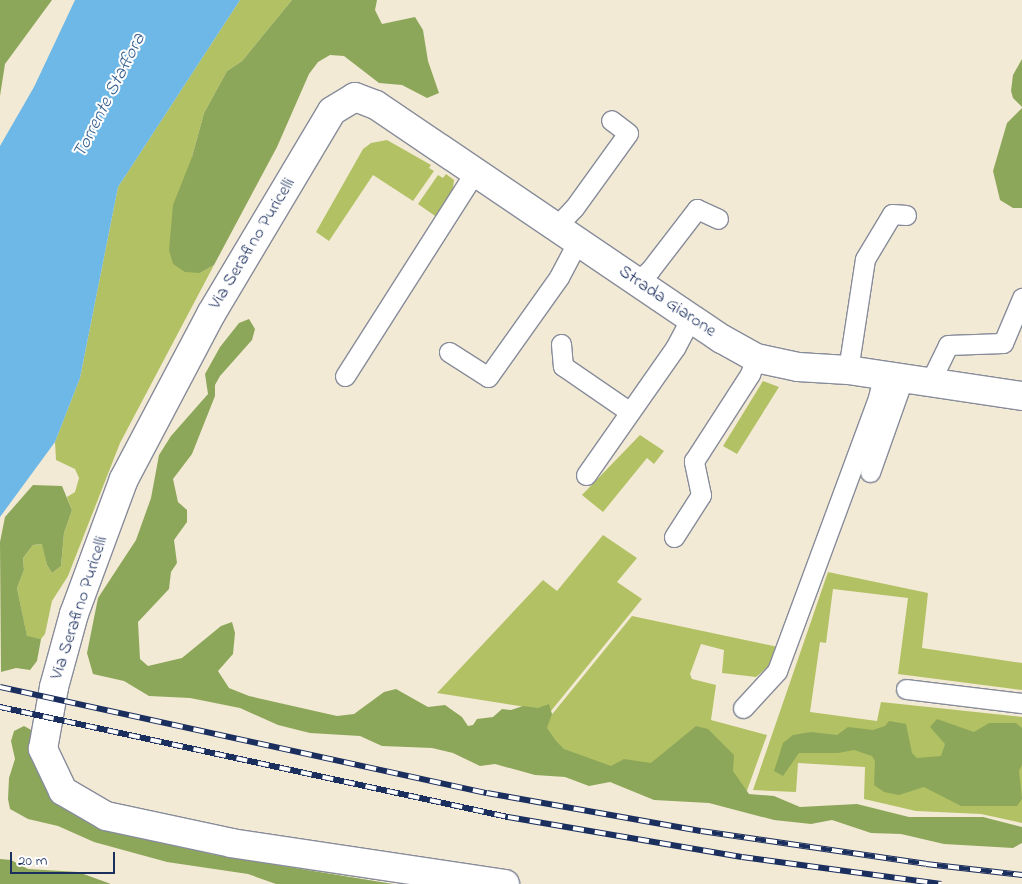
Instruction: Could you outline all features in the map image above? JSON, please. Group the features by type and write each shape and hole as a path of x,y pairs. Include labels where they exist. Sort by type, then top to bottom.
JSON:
{"street":[{"name":"Strada Giarone","path":"355,97 376,105 691,318 756,358 798,367 848,370 1022,396"},
{"name":"Via Serafino Puricelli","path":"355,97 332,112 211,314 124,479 74,614 54,687 43,749 63,791 106,816 232,843 505,884"}],"lane":[{"path":"448,352 488,377 559,277 574,208 628,133 611,120"},
{"path":"345,376 475,172"},
{"path":"637,281 650,270 697,209 718,219"},
{"path":"848,370 865,260 892,214 906,215"},
{"path":"743,708 777,671 875,407 903,379 934,374 948,345 1003,343 1022,298"},
{"path":"586,475 675,348 691,318"},
{"path":"561,344 563,366 630,412"},
{"path":"674,537 701,495 694,461 750,374 756,358"},
{"path":"870,472 903,379"},
{"path":"906,689 1022,704"}],"green space":[{"path":"0,0 52,0 5,64 0,96"},
{"path":"240,0 292,0 242,61 227,71 204,113 192,157 200,273 214,265 120,443 68,576 52,601 45,634 41,639 27,637 17,588 24,570 23,558 33,545 43,544 47,565 52,573 61,566 64,533 72,510 67,497 75,492 79,478 75,469 56,460 55,442 80,378 118,187"},
{"path":"292,0 377,0 375,10 382,24 415,17 423,30 428,61 439,93 427,98 402,85 379,83 344,56 330,55 318,62 309,74 277,147 214,265 200,273 185,272 173,264 169,250 173,205 192,157 204,113 227,71 242,61"},
{"path":"1022,59 1022,107 1013,98 1011,91 1013,75"},
{"path":"1022,108 1022,208 1013,208 1000,200 993,171 1007,123"},
{"path":"387,140 431,165 429,168 434,171 413,201 373,175 329,241 316,232 363,149 371,143"},
{"path":"446,174 454,180 452,197 438,218 418,204 438,175 443,178"},
{"path":"249,319 255,329 252,340 220,376 215,385 215,396 192,454 173,479 178,502 187,510 187,522 174,540 177,563 171,572 169,589 138,622 140,659 148,666 182,658 221,626 232,622 235,633 233,654 218,671 229,688 249,696 337,716 354,714 384,692 396,689 428,707 445,705 462,717 468,726 473,725 477,719 493,717 502,709 511,710 523,706 538,708 549,704 552,714 547,728 564,749 611,766 624,759 651,763 696,726 708,729 734,755 733,771 749,794 774,796 800,807 857,804 909,817 983,817 1022,827 1022,843 1013,848 944,844 901,834 871,833 832,820 811,824 774,820 709,803 654,800 610,782 589,786 565,777 535,775 495,764 480,766 453,753 432,748 382,746 360,736 310,733 278,725 240,708 190,698 149,696 124,681 93,674 87,653 98,598 136,540 151,498 159,455 171,436 208,394 205,374 220,347 239,323"},
{"path":"763,381 779,387 737,454 723,446"},
{"path":"640,435 664,451 654,464 647,458 603,512 582,495"},
{"path":"33,485 62,486 72,510 64,533 61,566 52,573 47,565 42,544 33,545 23,558 24,570 17,588 27,636 41,639 37,661 30,670 16,668 1,672 0,542 5,517"},
{"path":"603,535 637,558 617,582 642,599 551,711 437,693 543,580 557,591"},
{"path":"828,572 928,593 922,648 1022,663 1022,690 898,674 908,598 833,589 826,643 820,642 810,712 877,721 881,702 1022,717 1022,823 981,814 916,811 864,799 865,767 798,763 796,792 753,790"},
{"path":"632,616 778,647 770,665 756,677 722,673 724,650 701,644 690,674 692,679 716,685 711,720 767,735 745,796 514,753 554,712"},
{"path":"937,719 974,732 989,723 1016,723 1022,728 1022,765 1019,771 1022,799 1017,806 961,806 924,787 899,795 884,792 874,785 875,761 872,756 854,750 838,753 799,753 783,776 774,771 783,743 793,735 811,732 837,735 848,727 873,730 885,726 889,721 906,724 912,753 917,758 941,756 945,744 930,727"},
{"path":"24,726 33,731 34,761 169,842 210,854 393,884 276,884 248,874 167,862 94,842 58,826 28,819 10,809 8,799 9,778 15,759 11,741 14,731"},
{"path":"0,859 11,860 28,869 78,872 111,884 0,884"}],"water":[{"name":"Torrente Staffora","path":"75,0 240,0 118,187 80,378 55,442 0,517 0,146 34,87"}],"railway":[{"path":"0,687 487,793 701,831 926,864 1022,875"},
{"path":"0,707 508,817 742,857 941,884"}]}
